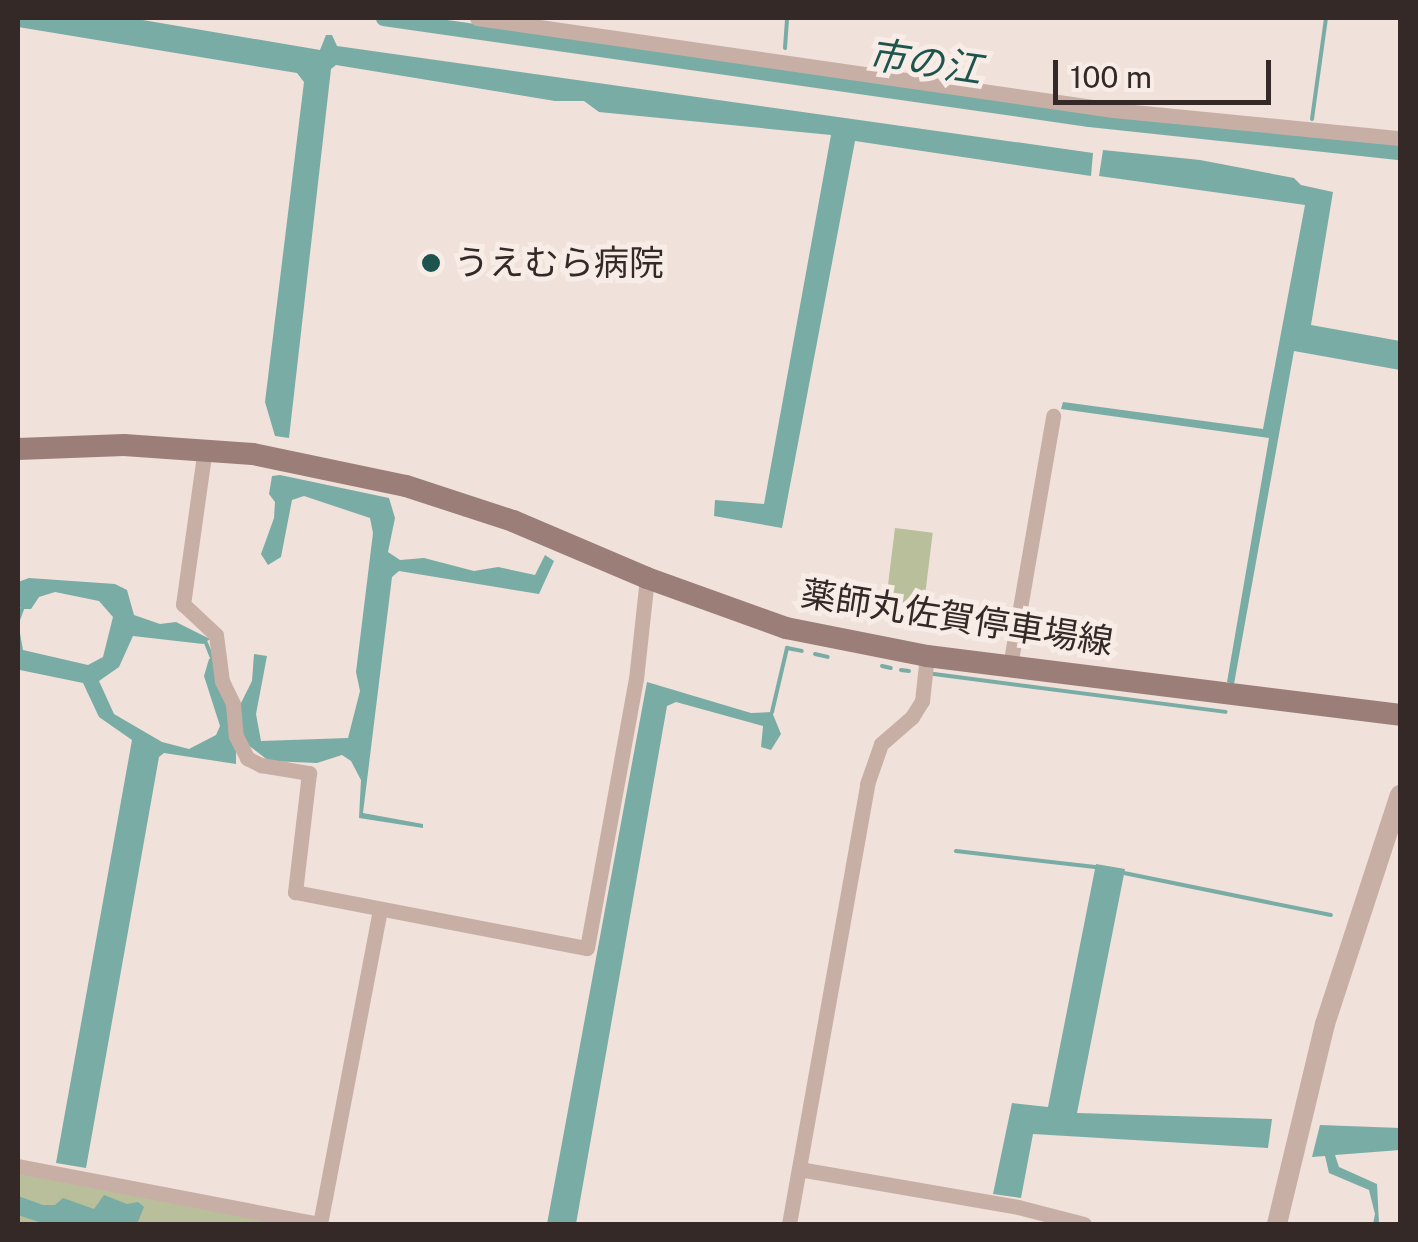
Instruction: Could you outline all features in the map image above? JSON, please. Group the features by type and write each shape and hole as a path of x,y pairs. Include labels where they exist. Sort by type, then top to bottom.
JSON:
{"main road":[{"name":"薬師丸佐賀停車場線","path":"18,449 124,445 205,448 278,460 406,486 513,521 647,578 786,628 927,656 1400,715"}],"street":[{"path":"477,18 1113,110 1400,138"},
{"path":"1010,666 1053,416"},
{"path":"205,448 183,604 216,634 222,681 233,704 238,742 246,758 261,765 309,773 295,892 587,948 636,679 647,578"},
{"path":"789,1224 867,784 882,744 912,718 922,700 927,656"},
{"path":"1277,1224 1325,1024 1400,795"},
{"path":"18,1166 319,1224 380,910"},
{"path":"799,1168 1018,1207 1084,1224"}],"green space":[{"path":"895,528 933,533 922,621 884,616"},
{"path":"18,1172 297,1224 18,1224"}],"water":[{"path":"18,18 131,18 320,50 326,35 332,35 337,46 1093,153 1091,176 855,141 782,528 714,516 715,500 764,504 831,135 599,112 584,101 555,101 336,65 331,69 289,438 275,436 265,402 304,82 297,73 18,27"},
{"path":"1103,150 1200,160 1294,178 1301,185 1333,192 1311,325 1400,341 1400,370 1294,351 1234,684 1227,682 1269,438 1061,409 1063,402 1263,429 1305,205 1099,176"},
{"path":"272,476 389,498 395,518 388,552 400,560 424,558 474,571 498,567 535,575 545,555 554,561 539,594 399,571 392,577 363,813 423,824 423,828 359,818 361,780 351,761 342,755 317,763 269,761 244,742 239,707 252,681 254,654 267,656 256,714 261,741 348,738 360,691 356,672 373,533 370,518 304,496 292,500 281,557 268,565 261,554 274,518 275,502 269,494"},
{"path":"29,578 115,584 127,590 134,615 160,624 176,622 210,639 203,644 133,636 119,667 99,681 114,714 162,742 189,749 216,735 220,726 204,676 209,659 216,657 236,751 236,764 164,753 159,757 86,1168 56,1163 132,740 99,717 83,683 20,670 18,677 18,622 23,650 88,665 103,657 113,617 99,601 55,592 39,597 31,609 22,609 18,605 18,582"},
{"path":"647,682 751,713 772,712 781,734 771,750 761,747 763,726 676,702 667,706 576,1224 547,1224"},
{"path":"1096,864 1125,869 1077,1113 1272,1119 1268,1148 1033,1134 1021,1198 993,1194 1012,1103 1048,1107"},
{"path":"1320,1125 1400,1128 1400,1150 1335,1155 1339,1167 1377,1184 1379,1224 1373,1224 1375,1214 1369,1190 1329,1173 1325,1156 1312,1157"},
{"path":"104,1195 127,1204 138,1202 144,1207 137,1224 45,1224 18,1215 18,1196 43,1205 55,1205 63,1198 94,1209"}],"waterway":[{"name":"市の江","path":"383,18 1089,119 1400,152"},
{"path":"785,48 787,18"},
{"path":"1312,119 1326,18"},
{"path":"18,620 22,609"},
{"path":"206,643 212,658"},
{"path":"772,712 787,648 802,651"},
{"path":"815,654 828,657"},
{"path":"882,666 891,668"},
{"path":"901,670 909,671"},
{"path":"934,674 1226,712"},
{"path":"956,851 1095,867"},
{"path":"1124,873 1331,915"}],"place":[{"name":"うえむら病院","path":"431,263"}]}
